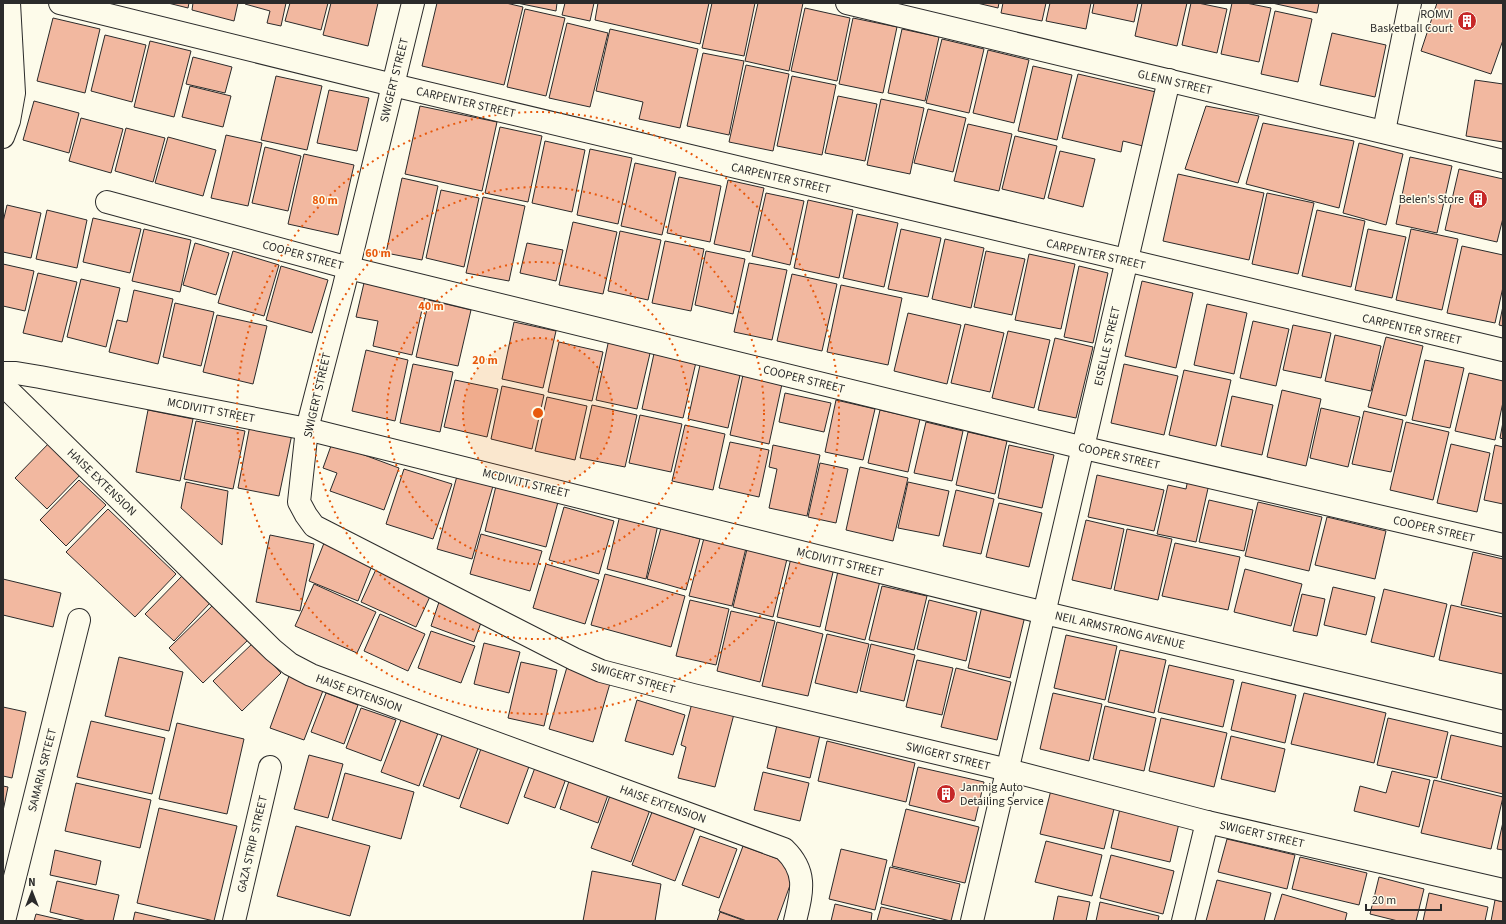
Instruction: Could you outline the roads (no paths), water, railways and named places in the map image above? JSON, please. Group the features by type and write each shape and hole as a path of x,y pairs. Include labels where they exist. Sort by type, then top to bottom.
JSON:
{"street":[{"path":"3,137 9,121 14,93 9,3"},
{"name":"CARPENTER STREET","path":"60,3 392,85 1503,350"},
{"name":"SWIGERT STREET","path":"413,3 349,268 307,429 299,502 314,526 574,659 601,671 693,695 1008,770 1207,822 1503,890"},
{"name":"GLENN STREET","path":"847,3 1384,131 1503,161"},
{"path":"1384,131 1410,3"},
{"name":"EISELLE STREET","path":"1045,613 1169,80"},
{"name":"COOPER STREET","path":"107,202 349,268 1084,447 1503,545"},
{"name":"MCDIVITT STREET","path":"3,373 16,373 40,377 307,429 1045,613"},
{"name":"HAISE EXTENSION","path":"3,385 273,650 290,664 318,678 784,849 798,866 801,879 801,893 795,921"},
{"name":"NEIL ARMSTRONG AVENUE","path":"972,921 1045,613 1503,722"},
{"name":"SAMARIA SRTEET","path":"4,921 79,620"},
{"name":"GAZA STRIP STREET","path":"238,920 270,767"},
{"path":"1183,921 1207,822"}],"place":[{"name":"ROMVI Basketball Court","path":"1467,21"},
{"name":"Belen's Store","path":"1478,199"},
{"name":"Janmig Auto Detailing Service","path":"946,794"}]}
